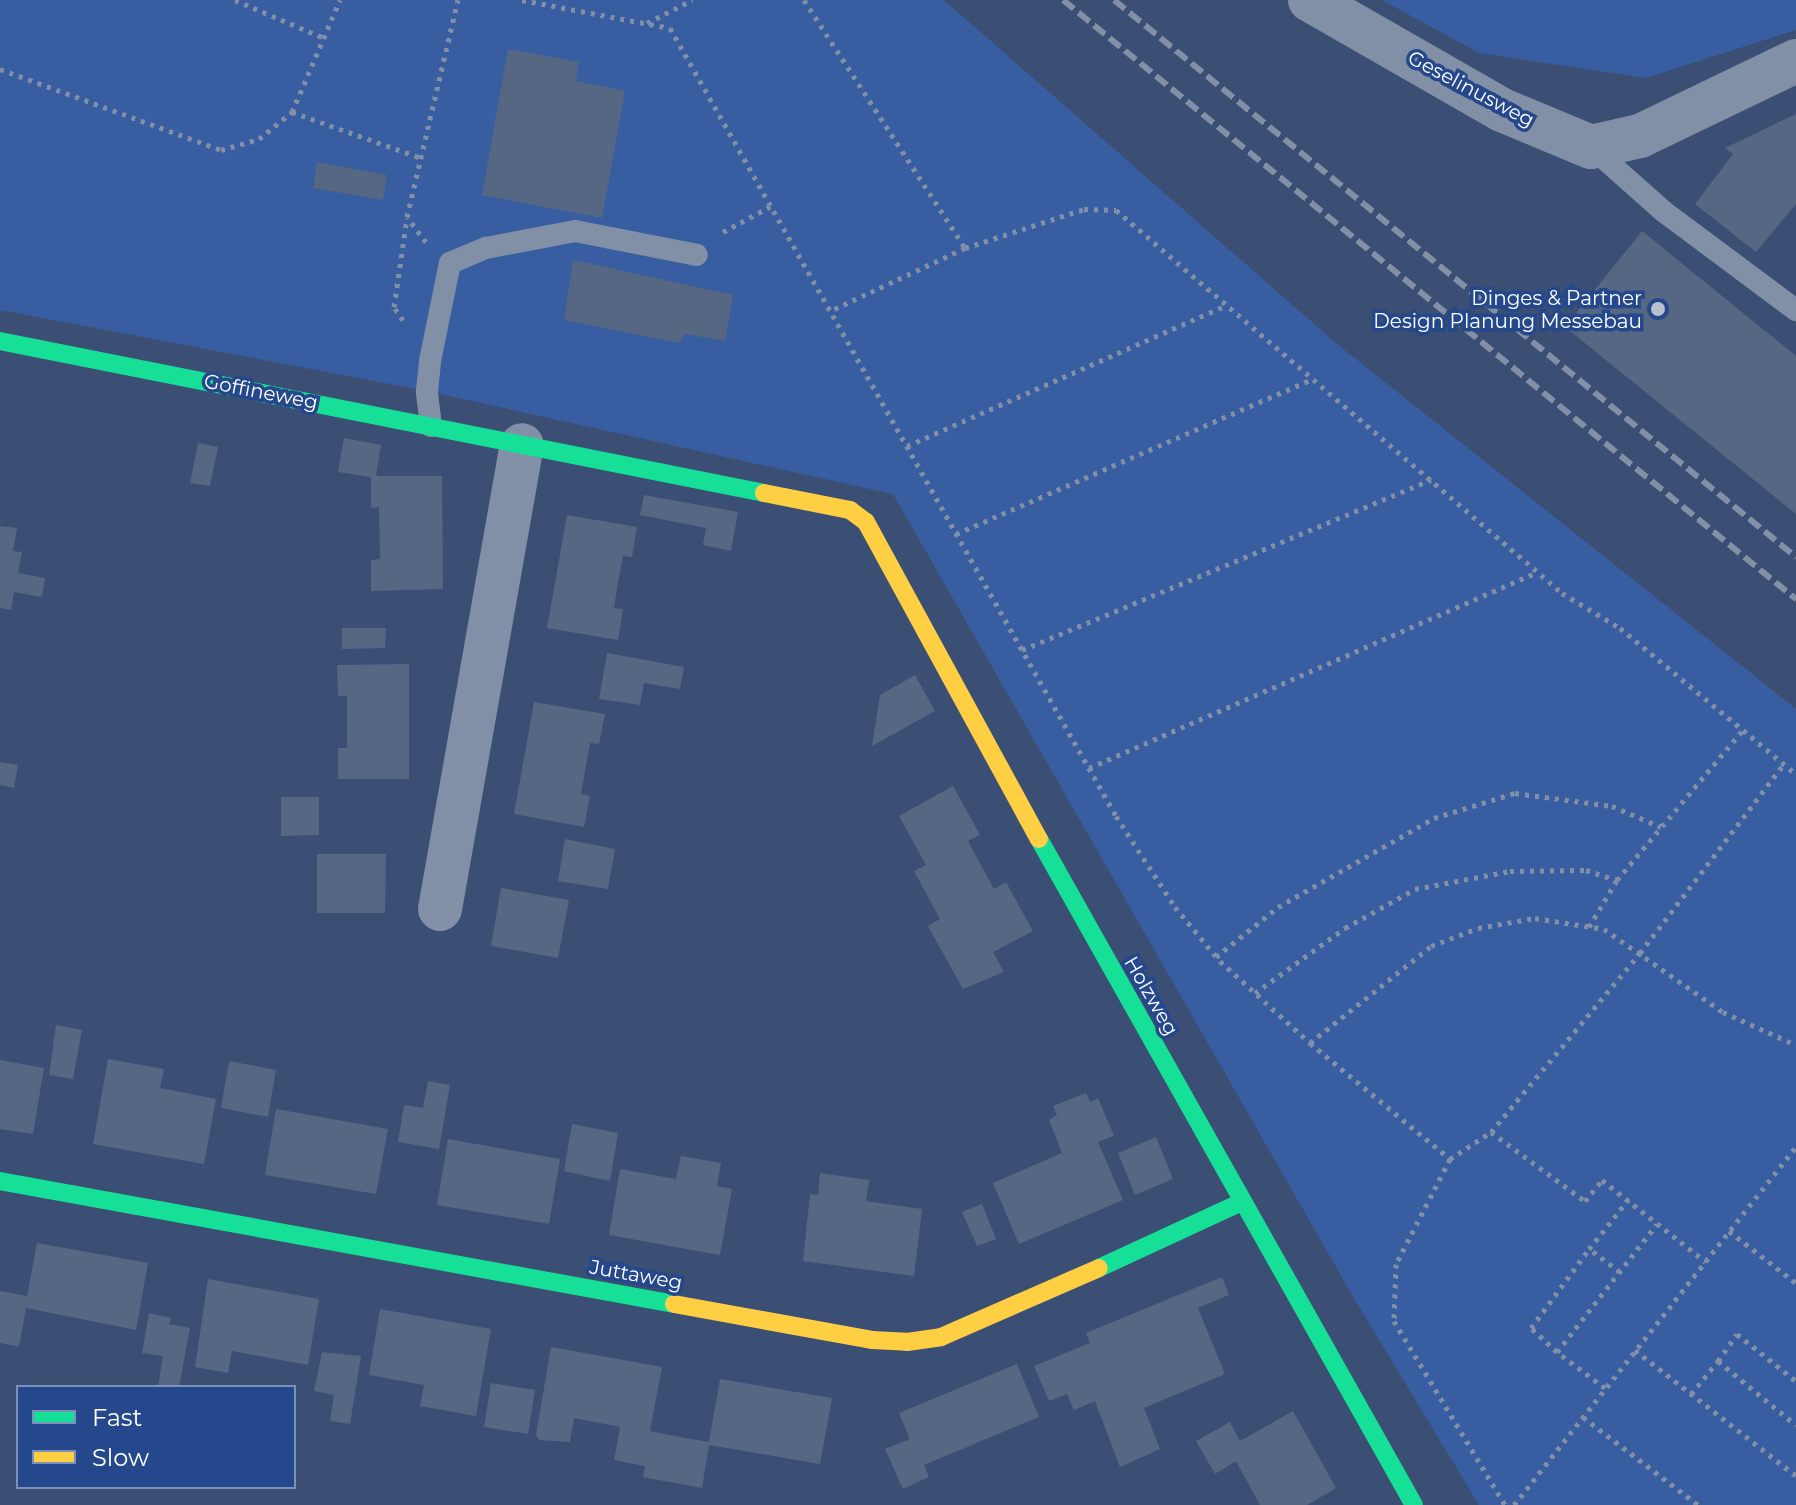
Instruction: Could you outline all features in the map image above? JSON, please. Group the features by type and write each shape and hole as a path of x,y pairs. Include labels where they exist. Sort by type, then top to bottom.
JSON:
{"street":[{"name":"Geselinusweg","path":"1310,0 1502,110 1591,147"},
{"path":"1591,147 1640,136 1796,61"},
{"name":"Goffineweg","path":"0,341 850,510"},
{"path":"440,909 522,445"},
{"name":"Holzweg","path":"850,510 866,522 1109,968 1377,1434 1414,1505"},
{"name":"Juttaweg","path":"0,1181 872,1340 907,1342 941,1337 992,1317 1242,1202"}],"lane":[{"path":"1591,147 1663,211 1796,310"},
{"path":"431,426 427,391 430,361 450,263 486,248 575,231 697,255"}],"path":[{"path":"235,0 324,38"},
{"path":"0,69 221,150 259,139 292,112 340,0"},
{"path":"449,271 407,217 458,0"},
{"path":"522,0 670,28 1089,768 1175,907 1216,957 1255,993 1310,1043 1450,1159"},
{"path":"647,23 692,0"},
{"path":"804,0 965,248"},
{"path":"292,112 421,158"},
{"path":"697,255 730,226 771,206"},
{"path":"830,311 965,248 1084,209 1116,210 1562,593 1620,628 1796,774"},
{"path":"907,446 1226,305"},
{"path":"956,534 1313,379"},
{"path":"1022,650 1431,480"},
{"path":"1089,768 1537,572"},
{"path":"1589,927 1617,880 1743,730"},
{"path":"1505,1505 1394,1321 1396,1264 1450,1159 1491,1132 1640,953 1784,764"},
{"path":"1216,957 1278,907 1434,818 1515,793 1612,806 1661,827"},
{"path":"1255,993 1345,928 1415,889 1510,871 1586,870 1617,880"},
{"path":"1310,1043 1431,946 1478,928 1535,918 1604,929 1723,1012 1796,1045"},
{"path":"1491,1132 1585,1201 1602,1180 1706,1262"},
{"path":"1514,1505 1796,1147"},
{"path":"1606,1388 1557,1352 1531,1328 1628,1200"},
{"path":"1557,1352 1657,1224"},
{"path":"1729,1231 1796,1283"},
{"path":"1589,1249 1620,1272"},
{"path":"1691,1394 1737,1334 1796,1381"},
{"path":"1635,1350 1796,1476"},
{"path":"1718,1361 1796,1425"},
{"path":"1583,1417 1698,1505"}],"shaded area":[{"path":"0,0 944,0 1337,344 1796,709 1796,1505 1479,1505 1355,1300 893,494 427,391 0,310"},
{"path":"1382,0 1796,0 1796,30 1646,78 1479,53"}],"building":[{"path":"508,49 579,62 576,81 625,91 602,218 482,195"},
{"path":"1796,114 1796,204 1756,252 1695,204 1733,154 1725,148"},
{"path":"317,162 387,175 383,200 313,188"},
{"path":"1642,231 1796,356 1796,514 1565,327"},
{"path":"573,260 733,295 725,341 685,334 679,343 564,320"},
{"path":"344,438 381,445 376,475 442,476 443,589 371,591 371,560 380,559 379,507 371,508 371,477 338,472"},
{"path":"198,443 218,447 210,486 190,483"},
{"path":"644,495 738,512 731,551 703,545 706,528 640,515"},
{"path":"567,515 637,527 632,557 623,556 618,582 614,608 623,609 618,640 547,628"},
{"path":"0,526 17,528 13,551 22,552 18,573 45,578 42,597 14,592 11,610 0,608"},
{"path":"342,628 386,628 385,648 342,649"},
{"path":"607,653 684,667 680,689 644,683 640,705 599,699"},
{"path":"409,664 409,779 338,779 338,748 347,748 347,696 338,696 337,665"},
{"path":"915,675 935,711 872,746 880,695"},
{"path":"534,702 605,714 599,744 590,743 581,794 590,796 584,827 514,814"},
{"path":"0,762 18,765 14,788 0,785"},
{"path":"953,786 980,835 968,841 994,889 1006,882 1033,931 993,952 1004,972 963,989 928,926 940,919 914,871 926,865 899,816"},
{"path":"281,797 319,797 319,835 281,836"},
{"path":"565,839 615,849 608,889 558,881"},
{"path":"317,854 386,854 385,913 317,913"},
{"path":"501,888 569,900 558,958 491,946"},
{"path":"56,1025 82,1030 73,1079 49,1075"},
{"path":"108,1059 164,1069 160,1088 216,1099 204,1164 93,1144"},
{"path":"0,1060 44,1068 33,1134 0,1129"},
{"path":"229,1061 276,1070 268,1117 221,1108"},
{"path":"428,1081 450,1085 439,1149 398,1142 404,1105 423,1108"},
{"path":"1086,1093 1090,1102 1098,1098 1114,1136 1098,1142 1123,1200 1019,1244 993,1183 1062,1153 1049,1120 1057,1115 1053,1106"},
{"path":"276,1109 388,1129 376,1194 265,1175"},
{"path":"572,1124 618,1133 610,1181 564,1171"},
{"path":"1156,1137 1173,1179 1135,1195 1118,1153"},
{"path":"448,1139 560,1159 549,1224 437,1205"},
{"path":"681,1156 721,1163 717,1186 732,1189 720,1255 609,1235 620,1169 676,1179"},
{"path":"820,1173 869,1180 866,1201 922,1209 914,1276 803,1261 810,1194 818,1195"},
{"path":"982,1204 996,1239 977,1246 962,1212"},
{"path":"37,1243 148,1263 136,1330 26,1308 19,1347 0,1343 0,1291 27,1296"},
{"path":"1222,1277 1229,1295 1198,1308 1225,1374 1144,1408 1160,1449 1120,1467 1095,1401 1074,1410 1067,1394 1049,1401 1034,1366 1090,1343 1086,1333"},
{"path":"208,1279 319,1299 308,1365 232,1351 228,1373 195,1367"},
{"path":"380,1309 491,1329 476,1416 420,1406 424,1385 369,1375"},
{"path":"149,1313 171,1318 169,1324 190,1328 179,1385 158,1385 163,1356 142,1353"},
{"path":"551,1347 662,1367 650,1431 680,1437 709,1442 720,1379 832,1398 820,1464 709,1445 702,1488 643,1477 645,1466 614,1460 620,1427 574,1418 570,1442 539,1440 536,1435"},
{"path":"322,1352 361,1356 350,1424 330,1421 334,1395 314,1391"},
{"path":"1017,1364 1039,1417 924,1465 929,1477 903,1489 885,1449 910,1439 899,1413"},
{"path":"491,1383 535,1390 528,1434 484,1427"},
{"path":"1293,1411 1336,1488 1307,1505 1260,1505 1236,1461 1215,1474 1196,1441 1230,1422 1240,1441"}],"railway":[{"path":"1063,0 1796,599"},
{"path":"1114,0 1796,557"}],"traffic: fast":[{"path":"0,341 764,493"},
{"path":"1039,839 1414,1505"},
{"path":"0,1181 674,1304"},
{"path":"1099,1268 1242,1202"}],"traffic: slow":[{"path":"764,493 850,510 866,522 1039,839"},
{"path":"674,1304 872,1340 907,1342 941,1337 1099,1268"}],"place":[{"name":"Dinges & Partner Design Planung Messebau","path":"1658,309"}]}
